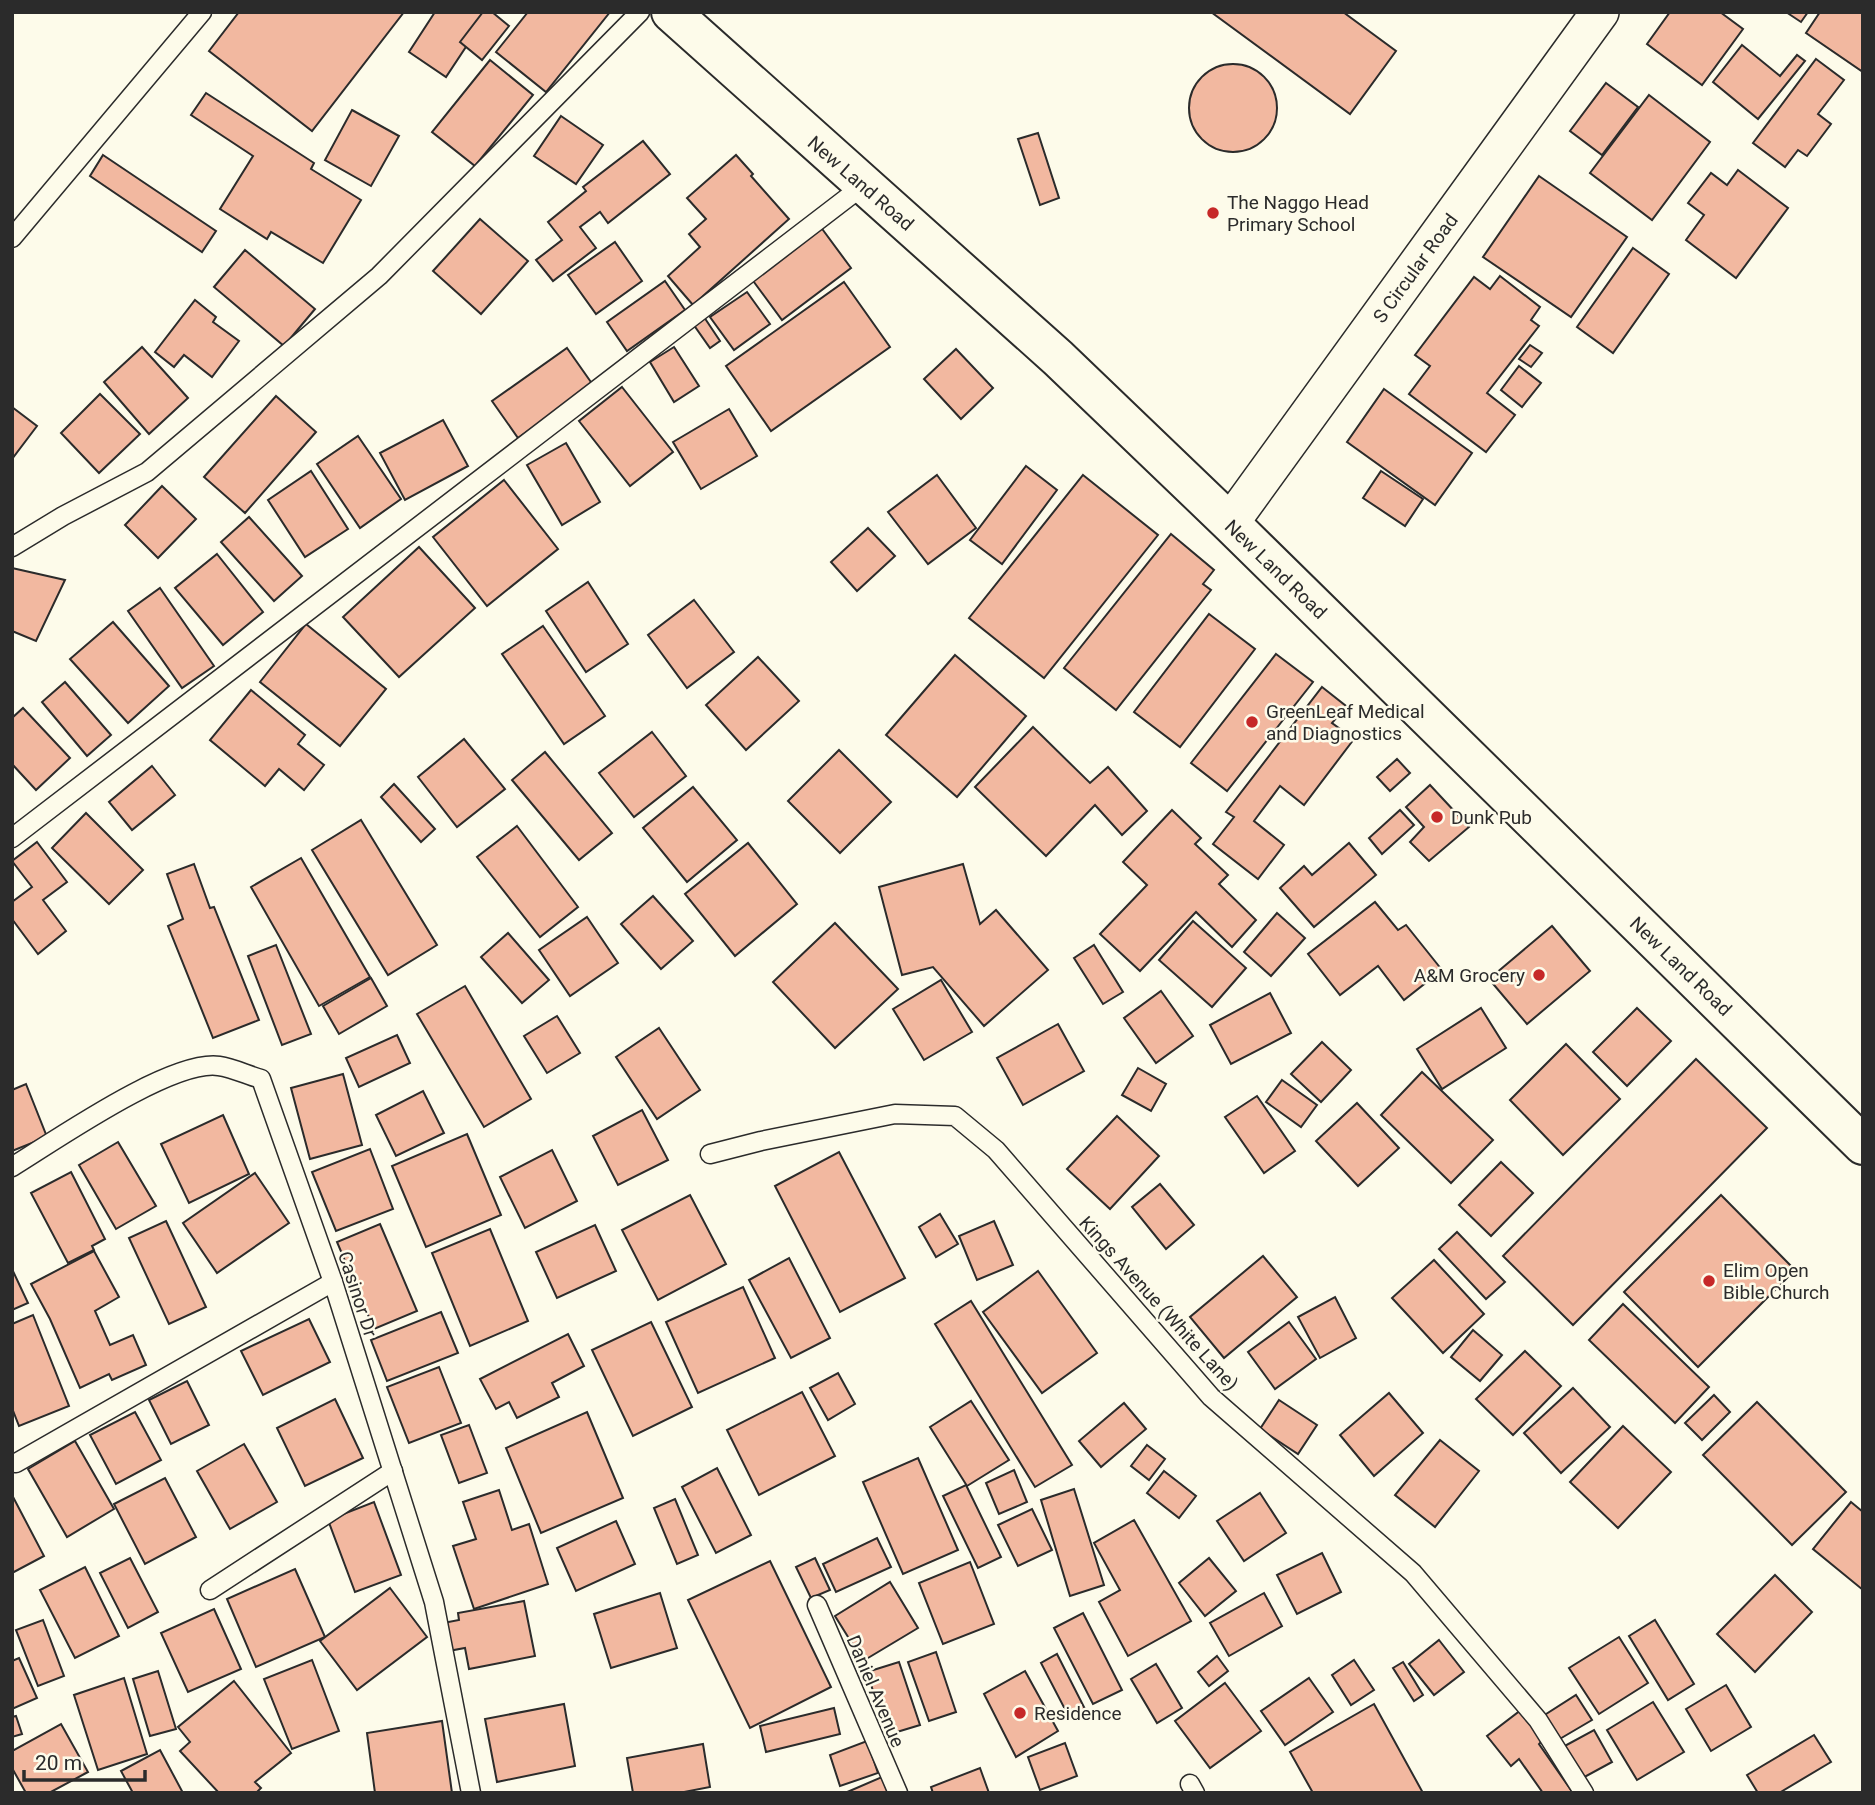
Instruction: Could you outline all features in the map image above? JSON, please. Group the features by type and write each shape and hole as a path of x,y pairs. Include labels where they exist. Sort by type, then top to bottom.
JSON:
{"street":[{"name":"New Land Road","path":"671,12 1058,358 1230,523 1863,1145"},
{"name":"S Circular Road","path":"1230,523 1600,12"}],"lane":[{"path":"12,238 202,12"},
{"path":"12,547 63,516 147,472 379,276 640,12"},
{"path":"12,838 864,185"},
{"name":"Casinor Dr","path":"12,1167 141,1089 185,1069 218,1065 261,1079 333,1282 434,1602 471,1793"},
{"name":"Kings Avenue (White Lane)","path":"710,1154 895,1114 955,1116 996,1150 1211,1397 1413,1573 1538,1720 1584,1793"},
{"path":"16,1463 333,1282"},
{"path":"210,1590 393,1471"},
{"name":"Daniel Avenue","path":"817,1605 898,1793"}],"building":[{"path":"239,12 404,12 312,131 209,51"},
{"path":"435,12 489,12 446,77 409,52"},
{"path":"483,12 492,12 509,26 482,60 460,42"},
{"path":"528,12 610,12 546,92 496,52"},
{"path":"1211,12 1343,12 1396,51 1350,114"},
{"path":"1670,12 1720,12 1743,29 1702,85 1647,44"},
{"path":"1786,12 1808,12 1801,22"},
{"path":"1820,12 1863,12 1863,72 1806,33"},
{"path":"1742,45 1780,76 1797,55 1805,61 1758,119 1713,82"},
{"path":"1816,59 1844,80 1818,114 1831,124 1807,156 1798,150 1785,167 1753,143"},
{"path":"490,60 533,95 475,166 432,132"},
{"path":"1233,64 1250,68 1264,77 1273,91 1277,108 1273,125 1264,139 1250,148 1233,152 1216,148 1202,139 1193,125 1189,108 1193,91 1202,77 1216,68"},
{"path":"1606,83 1638,107 1602,155 1570,131"},
{"path":"206,93 314,163 311,169 361,200 323,263 271,232 267,239 220,209 253,156 191,115"},
{"path":"1649,95 1710,142 1652,220 1590,173"},
{"path":"352,110 399,136 371,186 325,160"},
{"path":"561,116 603,145 576,184 534,156"},
{"path":"1038,133 1059,198 1040,205 1018,139"},
{"path":"643,141 670,174 608,223 600,212 580,227 596,248 553,281 536,260 562,240 548,222 586,191 583,187"},
{"path":"103,155 216,231 202,252 90,176"},
{"path":"736,155 789,219 693,305 668,276 700,247 689,234 706,219 687,198"},
{"path":"1738,170 1788,208 1736,278 1686,240 1704,215 1688,203 1711,173 1727,185"},
{"path":"1539,176 1627,237 1571,317 1483,257"},
{"path":"480,219 528,261 481,314 433,271"},
{"path":"820,226 851,268 782,320 751,278"},
{"path":"615,242 642,281 596,314 568,275"},
{"path":"1633,248 1669,274 1613,353 1577,327"},
{"path":"245,250 315,309 284,346 214,287"},
{"path":"1500,276 1540,307 1531,320 1539,326 1487,393 1515,415 1486,452 1409,394 1430,366 1415,355 1474,277 1490,289"},
{"path":"665,281 685,310 627,351 607,322"},
{"path":"844,282 890,347 771,431 726,366"},
{"path":"747,292 770,324 734,350 710,317"},
{"path":"195,300 216,317 213,322 239,341 212,377 184,355 174,367 155,352"},
{"path":"702,314 720,341 710,348 691,321"},
{"path":"1530,345 1542,353 1531,367 1519,359"},
{"path":"142,347 188,398 149,434 104,382"},
{"path":"674,347 699,386 674,402 650,362"},
{"path":"567,348 593,385 518,438 492,401"},
{"path":"956,349 993,388 961,419 924,379"},
{"path":"1519,366 1541,383 1522,407 1501,390"},
{"path":"622,387 673,452 630,486 579,421"},
{"path":"1384,389 1472,453 1435,505 1347,442"},
{"path":"100,394 140,434 99,473 61,433"},
{"path":"276,396 316,432 245,513 204,477"},
{"path":"12,407 37,426 12,459"},
{"path":"729,409 757,456 701,489 673,442"},
{"path":"443,420 468,466 405,500 380,453"},
{"path":"358,436 401,499 360,528 317,464"},
{"path":"566,443 600,502 562,525 527,465"},
{"path":"1026,466 1057,490 1002,564 970,540"},
{"path":"311,471 348,529 305,557 268,500"},
{"path":"1381,471 1423,499 1405,526 1363,498"},
{"path":"937,475 976,528 928,564 888,512"},
{"path":"1083,475 1158,535 1044,678 969,618"},
{"path":"504,480 558,549 487,606 433,537"},
{"path":"162,486 196,519 158,558 125,525"},
{"path":"249,517 302,576 274,601 221,542"},
{"path":"868,528 895,556 857,591 831,562"},
{"path":"1171,534 1214,570 1203,584 1211,590 1116,710 1064,668"},
{"path":"419,547 475,608 399,677 343,617"},
{"path":"217,554 263,612 223,645 175,588"},
{"path":"12,568 65,580 36,641 12,631"},
{"path":"588,582 628,644 586,672 546,611"},
{"path":"160,588 214,666 182,688 128,611"},
{"path":"694,600 734,652 687,688 648,635"},
{"path":"1209,614 1255,649 1180,747 1134,712"},
{"path":"113,622 169,686 128,723 70,659"},
{"path":"306,624 386,689 340,746 260,682"},
{"path":"543,626 605,716 564,744 502,654"},
{"name":"GreenLeaf Medical and Diagnostics","path":"1276,654 1313,682 1227,791 1191,763"},
{"path":"955,655 1026,716 957,797 886,735"},
{"path":"758,657 799,701 746,750 706,705"},
{"path":"65,682 111,735 87,756 42,702"},
{"path":"1322,687 1346,706 1332,723 1354,739 1304,805 1280,786 1254,821 1284,845 1258,879 1213,844 1234,817 1226,812"},
{"path":"251,690 305,735 298,744 324,765 304,790 279,769 265,786 210,740"},
{"path":"23,708 70,758 36,790 12,764 12,718"},
{"path":"1033,727 1090,783 1108,767 1147,811 1122,835 1095,805 1046,856 975,787"},
{"path":"652,732 686,776 634,817 599,773"},
{"path":"464,739 505,789 457,827 418,777"},
{"path":"839,750 891,802 840,853 788,801"},
{"path":"545,752 612,833 579,860 512,780"},
{"path":"1397,759 1410,773 1390,791 1377,777"},
{"path":"152,766 175,795 132,830 109,802"},
{"path":"394,784 435,829 421,842 381,797"},
{"name":"Dunk Pub","path":"1430,785 1469,827 1429,861 1410,842 1424,827 1406,807"},
{"path":"693,787 737,840 687,882 643,828"},
{"path":"1172,810 1201,838 1195,844 1228,875 1219,884 1256,920 1232,947 1196,912 1140,971 1100,934 1147,885 1123,862"},
{"path":"1400,810 1414,825 1382,854 1369,838"},
{"path":"86,813 143,870 109,904 52,848"},
{"path":"361,820 437,945 388,975 312,850"},
{"path":"517,826 578,907 540,937 477,857"},
{"path":"37,842 67,882 43,900 66,931 38,954 12,919 12,902 32,887 12,861"},
{"path":"748,843 797,904 735,956 685,894"},
{"path":"1349,843 1376,875 1314,927 1280,888 1304,866 1312,875"},
{"path":"301,858 370,977 319,1006 251,887"},
{"path":"194,864 210,908 214,907 259,1020 213,1038 168,926 183,919 167,874"},
{"path":"963,864 980,924 996,910 1048,970 984,1026 933,967 902,975 879,887"},
{"path":"653,896 693,941 661,969 621,924"},
{"path":"1375,902 1398,930 1406,925 1442,970 1404,1000 1378,966 1340,995 1308,954"},
{"path":"1277,913 1305,938 1271,976 1244,952"},
{"path":"587,917 618,963 570,996 539,950"},
{"path":"1193,921 1246,968 1212,1007 1159,960"},
{"path":"835,923 898,989 835,1048 773,982"},
{"name":"A&M Grocery","path":"1552,926 1590,971 1527,1024 1489,979"},
{"path":"508,933 549,980 522,1003 481,957"},
{"path":"276,945 311,1034 282,1045 248,956"},
{"path":"1094,945 1123,992 1103,1004 1074,958"},
{"path":"371,978 387,1006 339,1034 323,1006"},
{"path":"941,980 972,1032 924,1060 893,1009"},
{"path":"465,986 531,1099 484,1127 417,1014"},
{"path":"1161,991 1193,1036 1156,1063 1124,1018"},
{"path":"1270,993 1291,1033 1231,1064 1210,1025"},
{"path":"1481,1008 1506,1048 1442,1089 1417,1049"},
{"path":"1637,1008 1671,1041 1627,1086 1593,1052"},
{"path":"557,1016 580,1053 547,1073 524,1036"},
{"path":"1058,1024 1084,1071 1023,1105 997,1058"},
{"path":"659,1028 700,1090 657,1119 616,1057"},
{"path":"397,1035 410,1063 359,1087 346,1058"},
{"path":"1322,1042 1351,1070 1321,1102 1291,1074"},
{"path":"1566,1044 1620,1099 1563,1155 1510,1100"},
{"path":"1696,1059 1767,1128 1573,1325 1503,1256"},
{"path":"1138,1068 1166,1084 1151,1111 1122,1095"},
{"path":"1422,1072 1493,1140 1451,1183 1381,1115"},
{"path":"343,1074 362,1145 310,1159 291,1088"},
{"path":"1282,1080 1317,1105 1301,1127 1266,1102"},
{"path":"26,1084 47,1137 12,1151 12,1090"},
{"path":"423,1091 444,1133 396,1156 376,1115"},
{"path":"1257,1096 1295,1151 1264,1173 1225,1117"},
{"path":"1357,1103 1399,1148 1358,1186 1316,1141"},
{"path":"642,1110 668,1160 618,1185 593,1136"},
{"path":"223,1115 249,1174 189,1203 161,1144"},
{"path":"1117,1116 1159,1156 1110,1209 1067,1169"},
{"path":"467,1134 501,1215 426,1247 392,1166"},
{"path":"118,1142 156,1206 116,1229 79,1165"},
{"path":"370,1149 393,1209 336,1231 312,1172"},
{"path":"552,1150 577,1201 525,1228 500,1177"},
{"path":"839,1152 905,1278 840,1312 775,1186"},
{"path":"1501,1162 1533,1193 1491,1236 1459,1205"},
{"path":"71,1172 105,1239 92,1246 94,1250 68,1263 31,1193"},
{"path":"255,1173 289,1223 217,1273 183,1223"},
{"path":"1160,1184 1194,1225 1166,1249 1132,1207"},
{"path":"690,1195 726,1264 658,1300 622,1230"},
{"name":"Elim Open Bible Church","path":"1721,1195 1795,1270 1698,1367 1624,1292"},
{"path":"940,1214 958,1244 936,1257 919,1227"},
{"path":"166,1221 206,1307 169,1324 129,1238"},
{"path":"994,1221 1013,1265 977,1280 959,1236"},
{"path":"380,1224 417,1311 374,1329 337,1242"},
{"path":"595,1225 616,1271 557,1298 536,1252"},
{"path":"490,1229 528,1321 470,1346 432,1253"},
{"path":"1457,1232 1505,1282 1486,1299 1439,1249"},
{"path":"94,1251 119,1297 95,1311 110,1345 133,1335 146,1365 112,1380 109,1374 80,1388 50,1319 31,1284"},
{"path":"1263,1256 1297,1297 1224,1358 1190,1317"},
{"path":"789,1258 830,1338 791,1358 749,1280"},
{"path":"1434,1260 1484,1314 1443,1353 1392,1298"},
{"path":"12,1269 28,1303 12,1310"},
{"path":"1038,1271 1097,1353 1042,1393 983,1312"},
{"path":"743,1287 775,1358 698,1393 666,1322"},
{"path":"1335,1297 1356,1338 1320,1358 1298,1317"},
{"path":"971,1301 1072,1465 1035,1487 935,1324"},
{"path":"1623,1304 1709,1387 1675,1423 1589,1340"},
{"path":"441,1312 458,1353 387,1381 371,1340"},
{"path":"33,1315 69,1406 19,1426 12,1408 12,1324"},
{"path":"309,1319 330,1362 263,1395 241,1351"},
{"path":"651,1322 692,1407 633,1436 592,1350"},
{"path":"1289,1322 1316,1359 1275,1389 1248,1352"},
{"path":"1473,1330 1502,1355 1480,1381 1451,1357"},
{"path":"568,1334 584,1366 552,1383 559,1397 517,1418 509,1402 496,1409 480,1379"},
{"path":"1525,1351 1561,1386 1513,1435 1476,1399"},
{"path":"439,1367 461,1423 409,1443 387,1387"},
{"path":"838,1373 855,1404 828,1420 810,1388"},
{"path":"187,1381 209,1425 171,1444 149,1400"},
{"path":"1573,1388 1610,1427 1561,1473 1524,1433"},
{"path":"802,1392 835,1456 759,1495 727,1430"},
{"path":"1389,1393 1423,1433 1374,1476 1340,1435"},
{"path":"1714,1395 1730,1412 1702,1440 1685,1423"},
{"path":"335,1399 363,1458 305,1486 277,1428"},
{"path":"1279,1400 1317,1425 1298,1454 1260,1429"},
{"path":"971,1401 1009,1460 967,1486 930,1427"},
{"path":"1757,1402 1846,1492 1792,1545 1703,1455"},
{"path":"1124,1403 1146,1429 1101,1467 1079,1441"},
{"path":"135,1412 161,1460 116,1484 90,1435"},
{"path":"587,1412 623,1498 541,1533 506,1448"},
{"path":"469,1425 487,1473 459,1483 441,1435"},
{"path":"1623,1426 1671,1472 1618,1528 1570,1482"},
{"path":"1440,1440 1479,1471 1435,1527 1395,1495"},
{"path":"75,1441 114,1509 67,1537 28,1469"},
{"path":"244,1444 277,1502 230,1529 197,1471"},
{"path":"1147,1445 1165,1459 1149,1480 1131,1466"},
{"path":"918,1458 958,1550 903,1574 863,1482"},
{"path":"717,1468 751,1535 716,1553 682,1487"},
{"path":"1014,1470 1027,1502 999,1514 986,1483"},
{"path":"1164,1471 1196,1496 1179,1518 1147,1493"},
{"path":"165,1478 196,1537 145,1564 114,1504"},
{"path":"966,1485 1001,1557 978,1568 943,1496"},
{"path":"1074,1489 1104,1585 1070,1596 1041,1500"},
{"path":"499,1490 512,1530 529,1524 548,1584 474,1609 453,1546 476,1539 463,1502"},
{"path":"1260,1493 1286,1533 1244,1561 1217,1521"},
{"path":"12,1495 44,1556 12,1573"},
{"path":"675,1499 698,1555 677,1564 654,1508"},
{"path":"374,1502 401,1575 355,1592 328,1520"},
{"path":"1851,1502 1863,1512 1863,1590 1813,1549"},
{"path":"1032,1509 1052,1550 1018,1566 998,1525"},
{"path":"1134,1520 1191,1621 1128,1656 1099,1602 1120,1590 1094,1543"},
{"path":"616,1521 635,1564 576,1591 557,1548"},
{"path":"877,1538 891,1567 836,1592 823,1564"},
{"path":"1322,1553 1341,1592 1297,1614 1277,1575"},
{"path":"130,1558 158,1612 128,1628 100,1573"},
{"path":"815,1558 830,1590 811,1598 796,1567"},
{"path":"1209,1558 1236,1591 1205,1616 1179,1583"},
{"path":"770,1561 831,1687 750,1728 688,1600"},
{"path":"970,1562 994,1624 943,1644 919,1583"},
{"path":"85,1567 119,1636 75,1658 40,1590"},
{"path":"295,1569 325,1637 256,1667 227,1599"},
{"path":"1775,1575 1812,1612 1755,1672 1717,1634"},
{"path":"890,1582 918,1628 863,1661 835,1616"},
{"path":"390,1588 427,1637 357,1690 320,1641"},
{"path":"660,1593 677,1648 611,1668 594,1614"},
{"path":"1264,1593 1282,1626 1229,1656 1210,1623"},
{"path":"524,1601 535,1656 469,1669 465,1648 443,1652 438,1624 459,1620 458,1613"},
{"path":"214,1609 241,1669 188,1692 161,1633"},
{"path":"1083,1613 1122,1690 1093,1704 1054,1628"},
{"path":"43,1620 64,1676 38,1686 16,1630"},
{"path":"1655,1620 1694,1684 1668,1700 1629,1636"},
{"path":"1619,1637 1648,1683 1599,1714 1569,1668"},
{"path":"1439,1640 1464,1672 1434,1695 1409,1664"},
{"path":"936,1652 956,1712 929,1721 908,1662"},
{"path":"1057,1654 1086,1711 1070,1719 1041,1663"},
{"path":"1217,1656 1228,1671 1209,1686 1198,1672"},
{"path":"19,1658 37,1698 12,1709 12,1661"},
{"path":"312,1660 339,1731 292,1749 264,1679"},
{"path":"1354,1660 1374,1690 1351,1705 1332,1675"},
{"path":"899,1662 920,1725 887,1735 867,1672"},
{"path":"1403,1662 1423,1695 1414,1701 1393,1668"},
{"path":"1156,1664 1182,1708 1157,1723 1131,1679"},
{"path":"158,1671 176,1729 150,1736 133,1679"},
{"name":"Residence","path":"1025,1671 1058,1731 1016,1757 984,1694"},
{"path":"124,1678 147,1754 98,1770 74,1695"},
{"path":"1309,1678 1333,1712 1285,1745 1261,1711"},
{"path":"234,1681 291,1753 255,1782 261,1788 256,1793 219,1793 180,1751 190,1742 178,1727"},
{"path":"1225,1683 1261,1731 1210,1768 1175,1721"},
{"path":"1726,1685 1751,1727 1711,1751 1686,1709"},
{"path":"1576,1695 1592,1720 1558,1740 1543,1716"},
{"path":"1653,1702 1684,1752 1637,1780 1607,1730"},
{"path":"564,1704 575,1766 497,1782 485,1719"},
{"path":"1374,1704 1423,1793 1313,1793 1290,1752"},
{"path":"834,1708 840,1734 766,1752 760,1726"},
{"path":"1521,1710 1544,1739 1539,1744 1573,1793 1543,1793 1519,1759 1511,1766 1487,1736"},
{"path":"16,1716 22,1734 12,1737 12,1717"},
{"path":"442,1721 452,1793 375,1793 367,1733"},
{"path":"61,1724 88,1772 49,1793 26,1793 12,1768 12,1751"},
{"path":"1594,1730 1612,1762 1579,1780 1561,1748"},
{"path":"1814,1735 1831,1762 1779,1793 1758,1793 1747,1775"},
{"path":"867,1741 878,1773 840,1786 830,1755"},
{"path":"1065,1743 1077,1776 1040,1790 1028,1757"},
{"path":"703,1744 710,1787 679,1793 633,1793 627,1758"},
{"path":"160,1750 183,1793 133,1793 121,1771"},
{"path":"980,1768 989,1793 933,1793 931,1787"},
{"path":"882,1777 888,1793 845,1793"}],"place":[{"name":"The Naggo Head Primary School","path":"1213,213"},
{"name":"GreenLeaf Medical and Diagnostics","path":"1252,722"},
{"name":"Dunk Pub","path":"1437,817"},
{"name":"A&M Grocery","path":"1539,975"},
{"name":"Elim Open Bible Church","path":"1709,1281"},
{"name":"Residence","path":"1020,1713"}]}
